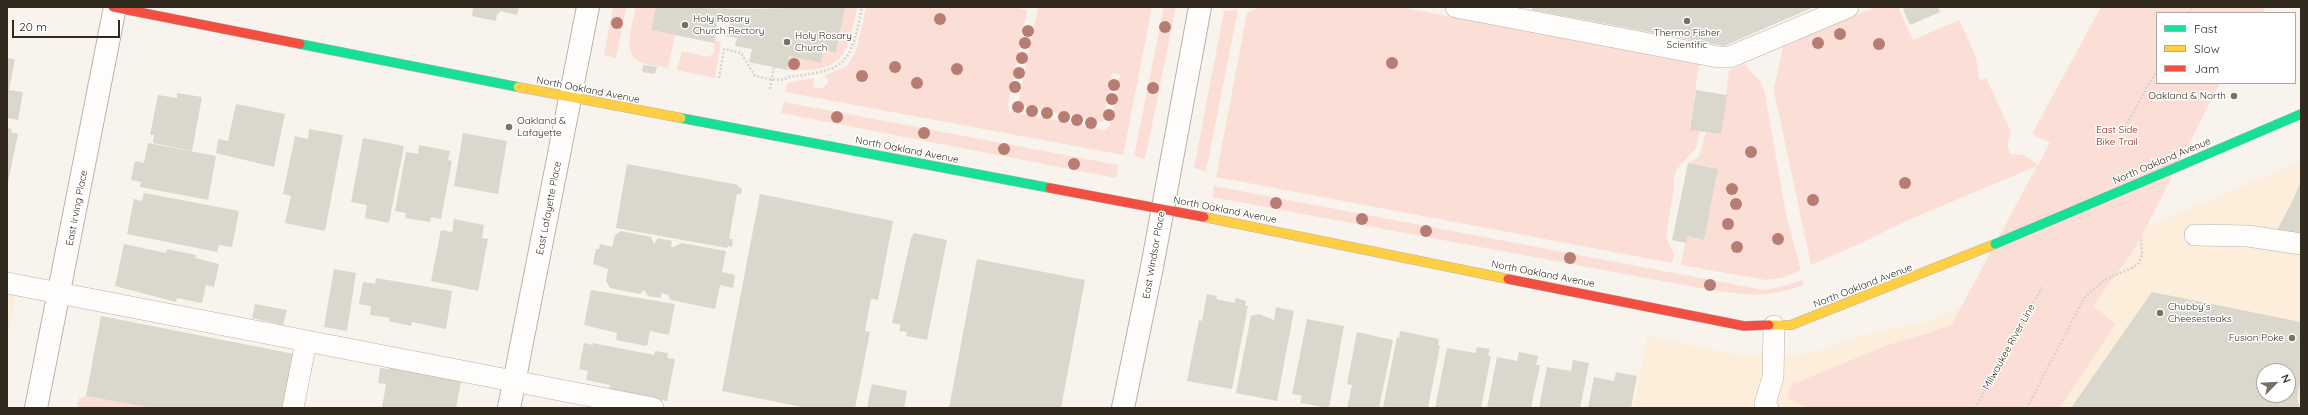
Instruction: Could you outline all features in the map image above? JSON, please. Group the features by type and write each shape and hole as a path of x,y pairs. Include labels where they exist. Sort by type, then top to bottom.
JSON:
{"street":[{"name":"North Oakland Avenue","path":"114,7 570,97 1162,209 1744,326 1791,325 1810,318 1995,244 2301,114"},
{"name":"East Irving Place","path":"36,408 60,294 114,7"},
{"name":"East Lafayette Place","path":"509,408 588,7"},
{"name":"East Windsor Place","path":"1123,408 1152,267 1200,7"}],"lane":[{"path":"1456,7 1718,58 1730,57 1848,7"},
{"path":"2194,235 2248,236 2301,244"},
{"path":"7,283 653,408"},
{"path":"1768,408 1765,404 1772,378 1774,326"},
{"path":"294,408 306,342"}],"path":[{"path":"718,78 724,49 740,53 755,76 782,81 789,77 826,71 844,62 849,56 856,35 862,7"},
{"path":"770,89 774,67"},
{"path":"2125,127 2156,72"},
{"path":"2027,408 2084,298 2104,280 2132,268 2139,262 2142,254 2142,237"},
{"name":"Milwaukee River Line","path":"1975,408 2043,286"}],"shaded area":[{"path":"2301,161 2301,408 2039,408 2092,306 2136,247 2146,227"},
{"path":"7,291 16,293 7,341"},
{"path":"1961,307 1952,324 1918,336 1849,408 1634,408 1647,336 1745,356 1793,355 1819,351 1860,336 1929,321"}],"green space":[{"path":"613,7 626,7 616,58 604,55"},
{"path":"636,7 656,7 651,30 675,35 668,68 643,63 634,58 631,52 630,37"},
{"path":"845,7 857,7 850,39 840,58 832,64 821,68 787,70 789,56 821,63 823,50 836,53"},
{"path":"866,7 1013,7 1027,10 1008,105 1009,111 1105,130 1110,125 1120,74 1112,73 1103,122 1018,105 1038,7 1152,7 1123,155 785,92 787,83 814,78 814,88 822,88 828,83 828,79 824,76 847,66 857,48"},
{"path":"1164,7 1176,7 1145,159 1134,156"},
{"path":"1259,7 1400,7 1699,64 1690,129 1700,131 1696,148 1677,169 1674,177 1674,189 1666,237 1674,254 1672,263 1216,177 1247,13"},
{"name":"East Side Bike Trail","path":"1875,7 1898,7 1913,40 1959,20 1976,57 1979,78 1981,80 1986,78 2011,132 2007,144 2010,154 2024,155 2038,165 2050,143 2032,134 2101,7 2263,7 2266,12 2156,12 2156,84 2219,84 2136,247 2093,306 2116,324 2059,408 1807,408 1787,398 1793,381 1798,382 1888,345 1952,324 2037,166 1908,220 1811,265 1775,96 1774,88 1783,46"},
{"path":"1238,10 1206,171 1194,168 1224,11"},
{"path":"714,40 721,42 715,78 677,70 682,51 708,57 714,53"},
{"path":"1744,64 1760,81 1764,89 1786,214 1801,270 1782,278 1766,280 1681,265 1687,236 1704,240 1718,169 1688,163 1699,157 1706,132 1721,134 1729,71"},
{"path":"784,102 1118,165 1116,178 781,113"},
{"path":"1214,186 1764,290 1788,285 1802,280 1804,285 1766,294 1744,294 1705,289 1212,197"},
{"path":"86,396 152,408 77,408 79,398"}],"building":[{"path":"473,7 519,7 517,15 500,11 499,14 497,13 496,21 472,16"},
{"name":"Holy Rosary Church","path":"656,7 742,9 845,7 836,53 823,50 821,63 789,56 787,70 749,62 752,49 735,46 737,38 727,36 730,20 718,18 714,43 651,30"},
{"name":"Thermo Fisher Scientific","path":"1533,7 1814,7 1724,46 1532,10"},
{"path":"1908,7 1938,7 1940,12 1910,25 1903,9"},
{"path":"7,58 15,59 9,90 23,92 18,120 7,118"},
{"path":"643,65 657,67 655,74 642,72"},
{"path":"1696,90 1727,95 1721,134 1690,130"},
{"path":"177,93 202,97 192,151 153,143 154,135 150,135 158,95 177,98"},
{"path":"236,104 285,114 274,167 216,153 218,139 228,141"},
{"path":"7,128 12,129 11,132 18,134 8,182"},
{"path":"309,129 343,135 325,231 285,223 291,196 283,194 295,136 308,139"},
{"path":"463,133 507,141 498,194 454,186"},
{"path":"363,138 404,146 389,223 365,218 367,205 351,202"},
{"path":"148,143 216,156 208,200 140,187 141,182 131,180 135,161 144,163"},
{"path":"419,145 450,151 448,160 452,161 441,219 431,217 430,222 405,218 406,213 395,211 406,152 418,154"},
{"path":"1688,163 1718,169 1704,240 1687,236 1686,243 1672,240"},
{"path":"627,164 739,185 738,187 742,188 741,194 737,194 729,239 733,239 732,247 728,246 727,248 616,228"},
{"path":"2301,182 2301,238 2276,232"},
{"path":"144,193 239,211 232,247 219,245 217,252 127,234 134,199 142,201"},
{"path":"760,194 893,221 878,300 871,299 865,331 870,332 855,408 807,408 722,391"},
{"path":"454,219 484,225 482,238 488,239 478,291 431,281 441,230 452,232"},
{"path":"621,231 651,237 654,244 658,238 672,241 671,247 682,243 726,251 722,272 735,275 733,288 720,285 715,309 671,300 668,295 661,293 661,298 648,296 644,290 640,294 610,288 606,281 608,269 593,264 596,249 599,249 600,244 612,247 615,235"},
{"path":"914,233 947,240 927,340 906,336 907,332 899,331 901,325 892,323 911,238"},
{"path":"124,244 166,253 167,249 196,255 195,258 219,264 214,287 206,285 202,303 177,298 176,302 115,286"},
{"path":"977,259 1085,280 1061,408 949,408"},
{"path":"334,269 356,273 347,331 324,327"},
{"path":"376,278 452,291 446,329 412,322 411,326 389,321 390,318 370,315 371,306 359,304 363,282 375,284"},
{"path":"591,290 675,304 669,335 650,331 647,346 616,340 617,333 584,325"},
{"path":"2152,292 2301,322 2301,375 2297,398 2300,408 2071,408"},
{"path":"1207,294 1217,296 1216,299 1234,303 1236,298 1246,301 1245,306 1248,306 1232,389 1187,381 1199,320 1202,321"},
{"path":"255,304 287,310 283,325 252,318"},
{"path":"1276,307 1294,311 1277,401 1236,393 1251,316 1259,314 1274,320"},
{"path":"101,316 294,354 284,408 152,408 86,396"},
{"path":"1307,319 1344,326 1329,408 1300,403 1302,396 1292,394"},
{"path":"1400,331 1439,339 1438,345 1440,346 1428,408 1383,407 1397,337 1399,338"},
{"path":"1357,332 1393,340 1379,408 1347,408 1352,385 1347,384"},
{"path":"584,343 593,345 593,343 654,355 655,351 668,353 667,358 675,359 667,401 609,390 610,385 586,380 588,371 579,369"},
{"path":"1477,347 1490,349 1488,356 1491,356 1481,408 1435,408 1447,348 1476,353"},
{"path":"1519,352 1538,356 1536,365 1540,365 1531,408 1487,408 1497,357 1517,361"},
{"path":"1573,360 1589,363 1580,408 1539,408 1547,367 1571,371"},
{"path":"389,366 453,378 453,380 461,382 456,408 382,408 386,384 378,383 380,368 389,369"},
{"path":"1616,372 1637,376 1631,408 1588,408 1594,377 1614,381"},
{"path":"872,384 907,391 904,408 867,408"}],"traffic: fast":[{"path":"300,44 518,87"},
{"path":"2177,167 2301,114"},
{"path":"681,118 1050,188"},
{"path":"1995,244 2177,167"}],"traffic: slow":[{"path":"518,87 681,118"},
{"path":"1204,217 1508,279"},
{"path":"1769,325 1791,325 1995,244"}],"traffic: jam":[{"path":"113,7 300,44"},
{"path":"1050,188 1204,217"},
{"path":"1508,279 1744,326 1769,325"}],"place":[{"name":"Thermo Fisher Scientific","path":"1687,21"},
{"name":"Holy Rosary Church Rectory","path":"685,25"},
{"name":"Holy Rosary Church","path":"787,42"},
{"name":"Oakland & North","path":"2234,96"},
{"name":"Oakland & Lafayette","path":"509,127"},
{"name":"Chubby's Cheesesteaks","path":"2160,313"},
{"name":"Fusion Poke","path":"2292,338"}]}
